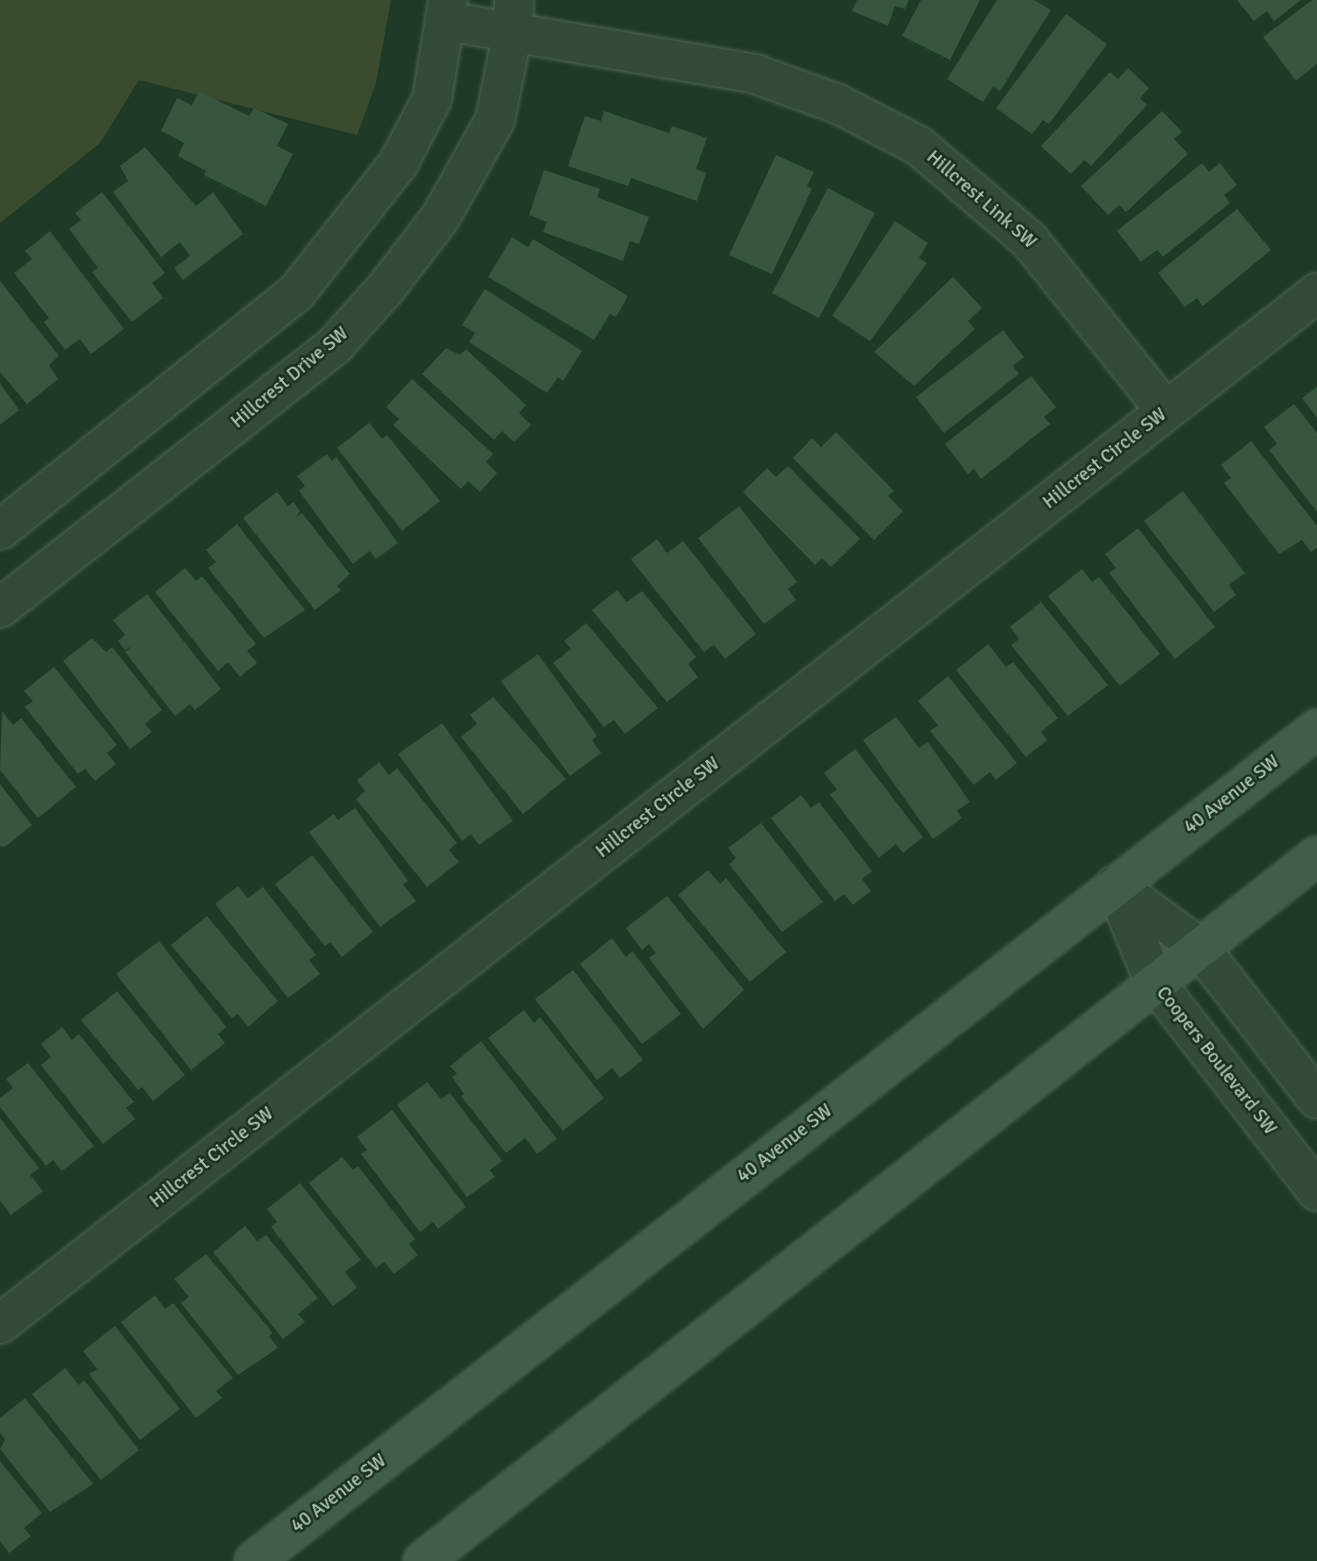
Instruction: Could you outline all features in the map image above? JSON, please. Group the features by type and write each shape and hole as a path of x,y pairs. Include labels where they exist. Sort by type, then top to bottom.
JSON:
{"main road":[{"name":"40 Avenue SW","path":"254,1561 1317,729"},
{"path":"423,1561 1154,981 1317,856"}],"street":[{"name":"Hillcrest Link SW","path":"447,10 513,16 755,74 838,104 919,146 1029,240 1166,411"},
{"path":"0,530 296,293 398,164 432,99 447,10"},
{"name":"Hillcrest Drive SW","path":"0,608 335,345 386,288 440,218 495,120 513,16"},
{"name":"Hillcrest Circle SW","path":"0,1324 1317,293"},
{"path":"1115,885 1199,947 1317,1099"},
{"name":"Coopers Boulevard SW","path":"1115,885 1154,981 1317,1191"}],"green space":[{"path":"0,0 391,0 376,83 357,135 139,80 100,143 0,223"}],"building":[{"path":"857,0 909,0 905,9 895,6 888,26 852,11"},
{"path":"921,0 980,0 950,60 902,36"},
{"path":"997,0 1034,0 1051,10 1000,91 993,87 983,102 947,79"},
{"path":"1237,0 1301,0 1274,21 1267,11 1254,21"},
{"path":"1312,0 1317,0 1317,64 1296,81 1263,37"},
{"path":"1066,14 1107,44 1049,124 1043,120 1032,134 996,108"},
{"path":"1128,68 1149,88 1140,98 1147,105 1091,166 1084,160 1071,174 1041,146 1110,72 1118,79"},
{"path":"199,91 249,116 254,108 288,124 277,146 293,154 266,206 204,175 206,171 178,156 184,143 161,131 177,98 192,105"},
{"path":"604,111 669,133 672,126 707,138 696,169 706,173 697,201 631,178 628,186 568,166 585,116 601,121"},
{"path":"1162,111 1182,132 1174,139 1188,154 1126,212 1119,205 1108,215 1081,186"},
{"path":"145,147 196,206 213,192 243,234 183,280 174,268 190,256 180,242 161,257 113,192 128,181 120,166"},
{"path":"776,155 814,172 807,186 812,189 772,274 729,255"},
{"path":"1202,163 1209,172 1220,163 1237,185 1224,195 1230,203 1163,257 1157,250 1141,262 1117,231"},
{"path":"544,170 600,189 597,197 649,217 639,244 630,241 623,261 543,232 547,222 529,215"},
{"path":"828,188 875,213 819,318 772,293"},
{"path":"102,192 165,273 152,283 163,298 132,322 92,272 98,268 69,229 81,220 75,213"},
{"path":"1237,209 1271,250 1203,306 1197,298 1185,307 1158,273"},
{"path":"895,221 928,243 919,258 927,263 870,341 832,316"},
{"path":"50,231 124,329 91,354 80,339 65,350 44,322 49,318 14,273 32,259 25,251"},
{"path":"512,237 528,247 533,239 628,296 616,317 610,314 594,340 488,277"},
{"path":"953,277 982,308 968,321 975,329 914,386 874,352"},
{"path":"0,281 59,356 49,365 58,379 27,404 0,372"},
{"path":"485,289 582,351 563,381 558,377 547,393 469,342 475,333 462,325"},
{"path":"1003,330 1024,357 1013,366 1019,374 944,433 916,397"},
{"path":"446,348 460,355 466,349 526,405 519,413 531,425 514,442 502,431 494,440 422,374"},
{"path":"1031,376 1056,407 1044,417 1050,424 981,479 974,469 968,474 945,444"},
{"path":"412,379 493,454 486,462 497,473 480,492 468,481 461,489 393,425 399,419 386,407"},
{"path":"0,383 19,410 0,425"},
{"path":"1317,387 1317,418 1302,398"},
{"path":"1294,404 1317,433 1317,512 1269,450 1277,444 1264,427"},
{"path":"369,423 382,439 387,435 440,501 402,531 337,448"},
{"path":"836,432 894,491 888,496 903,511 874,540 793,458 812,438 821,447"},
{"path":"1251,441 1317,526 1317,548 1311,552 1302,540 1279,554 1224,483 1231,478 1221,465"},
{"path":"327,454 332,461 336,457 398,543 376,559 370,551 353,564 299,491 305,486 297,476"},
{"path":"788,466 860,539 831,567 822,558 815,565 743,492 767,468 776,477"},
{"path":"1183,491 1245,573 1229,585 1236,595 1214,612 1144,521"},
{"path":"277,492 288,506 293,502 300,511 296,517 302,513 350,574 337,586 341,590 315,610 243,518"},
{"path":"739,506 797,582 788,589 796,600 764,624 698,538"},
{"path":"237,524 305,610 264,638 208,568 216,562 206,550"},
{"path":"1138,528 1215,627 1175,659 1109,573 1116,568 1105,554"},
{"path":"657,539 667,553 683,541 756,634 725,659 714,645 704,652 631,559"},
{"path":"185,568 196,581 202,576 256,644 247,651 257,663 240,677 228,662 218,671 155,592"},
{"path":"1082,569 1092,582 1099,577 1160,654 1120,686 1048,596"},
{"path":"617,590 627,602 642,591 696,657 688,664 698,677 667,702 592,610"},
{"path":"147,594 221,689 195,710 190,704 175,716 125,652 132,646 125,650 118,641 125,635 113,620"},
{"path":"1041,602 1108,685 1068,716 1011,645 1019,639 1010,627"},
{"path":"586,623 658,708 625,734 614,720 604,727 553,663 571,649 564,641"},
{"path":"92,638 106,652 112,647 162,710 145,724 152,732 130,749 63,661"},
{"path":"988,644 1006,667 1013,662 1058,718 1041,732 1047,740 1026,757 956,670"},
{"path":"538,654 597,736 592,740 601,753 570,776 501,681"},
{"path":"54,667 117,745 107,753 116,764 95,781 85,769 78,774 25,707 33,701 24,691"},
{"path":"948,676 1017,763 996,780 990,772 974,785 930,731 938,725 918,701"},
{"path":"493,697 566,779 523,814 461,737 477,724 470,715"},
{"path":"2,711 13,725 21,718 76,787 38,818 0,770"},
{"path":"896,717 919,748 928,742 970,802 957,811 962,818 933,839 863,740"},
{"path":"442,723 513,821 479,845 471,834 462,841 398,754"},
{"path":"855,749 923,837 903,853 896,844 879,858 830,795 837,789 824,773"},
{"path":"379,762 389,775 397,768 457,843 449,850 459,862 427,887 356,799 365,791 357,780"},
{"path":"0,784 32,825 5,847 0,846"},
{"path":"801,795 811,808 819,802 872,871 862,879 871,891 853,905 844,894 835,901 771,818"},
{"path":"355,808 408,881 403,884 416,901 380,927 309,832 334,814 338,820"},
{"path":"761,823 823,902 782,932 729,864 736,858 728,848"},
{"path":"312,855 373,932 342,957 330,942 325,946 275,884"},
{"path":"708,870 720,884 726,878 786,952 750,982 678,895"},
{"path":"238,886 248,898 263,887 316,955 309,960 320,974 288,998 215,904"},
{"path":"667,896 744,990 703,1029 649,958 656,953 649,944 642,950 626,928"},
{"path":"207,916 278,1001 248,1027 238,1014 232,1018 171,945"},
{"path":"612,938 626,957 632,951 681,1014 642,1044 580,964"},
{"path":"159,941 226,1027 218,1034 225,1043 191,1070 116,974"},
{"path":"573,970 643,1060 620,1078 612,1068 597,1080 535,999"},
{"path":"117,991 185,1075 153,1101 142,1087 138,1090 81,1020"},
{"path":"524,1010 534,1023 540,1017 604,1098 563,1131 488,1038"},
{"path":"62,1027 72,1040 79,1034 134,1102 126,1108 135,1119 103,1144 41,1065 51,1057 41,1044"},
{"path":"481,1041 557,1139 537,1154 525,1138 506,1153 461,1096 464,1094 452,1077 457,1074 450,1066"},
{"path":"28,1063 94,1146 62,1171 53,1160 46,1166 0,1107 0,1098 13,1088 6,1079"},
{"path":"427,1082 441,1099 450,1093 502,1161 490,1170 495,1177 467,1197 397,1105"},
{"path":"392,1110 466,1207 438,1229 433,1222 420,1232 361,1154 367,1150 357,1137"},
{"path":"0,1118 39,1168 30,1175 43,1191 11,1215 0,1201"},
{"path":"342,1157 353,1170 358,1166 415,1239 409,1244 418,1255 394,1274 384,1262 376,1268 309,1183"},
{"path":"300,1183 361,1260 345,1272 357,1288 333,1306 271,1227 277,1222 267,1209"},
{"path":"245,1226 257,1241 266,1235 318,1298 298,1314 305,1322 283,1339 213,1252"},
{"path":"206,1254 273,1333 269,1336 278,1348 238,1375 181,1303 189,1297 174,1279"},
{"path":"155,1295 165,1309 173,1303 233,1378 216,1391 222,1398 196,1418 121,1322"},
{"path":"115,1326 180,1409 140,1440 89,1374 97,1369 83,1351"},
{"path":"65,1368 79,1385 84,1380 139,1450 101,1480 32,1394"},
{"path":"25,1398 93,1484 50,1512 0,1449 5,1440 0,1433 0,1418"},
{"path":"0,1461 42,1513 24,1528 31,1536 9,1553 0,1541"}]}
